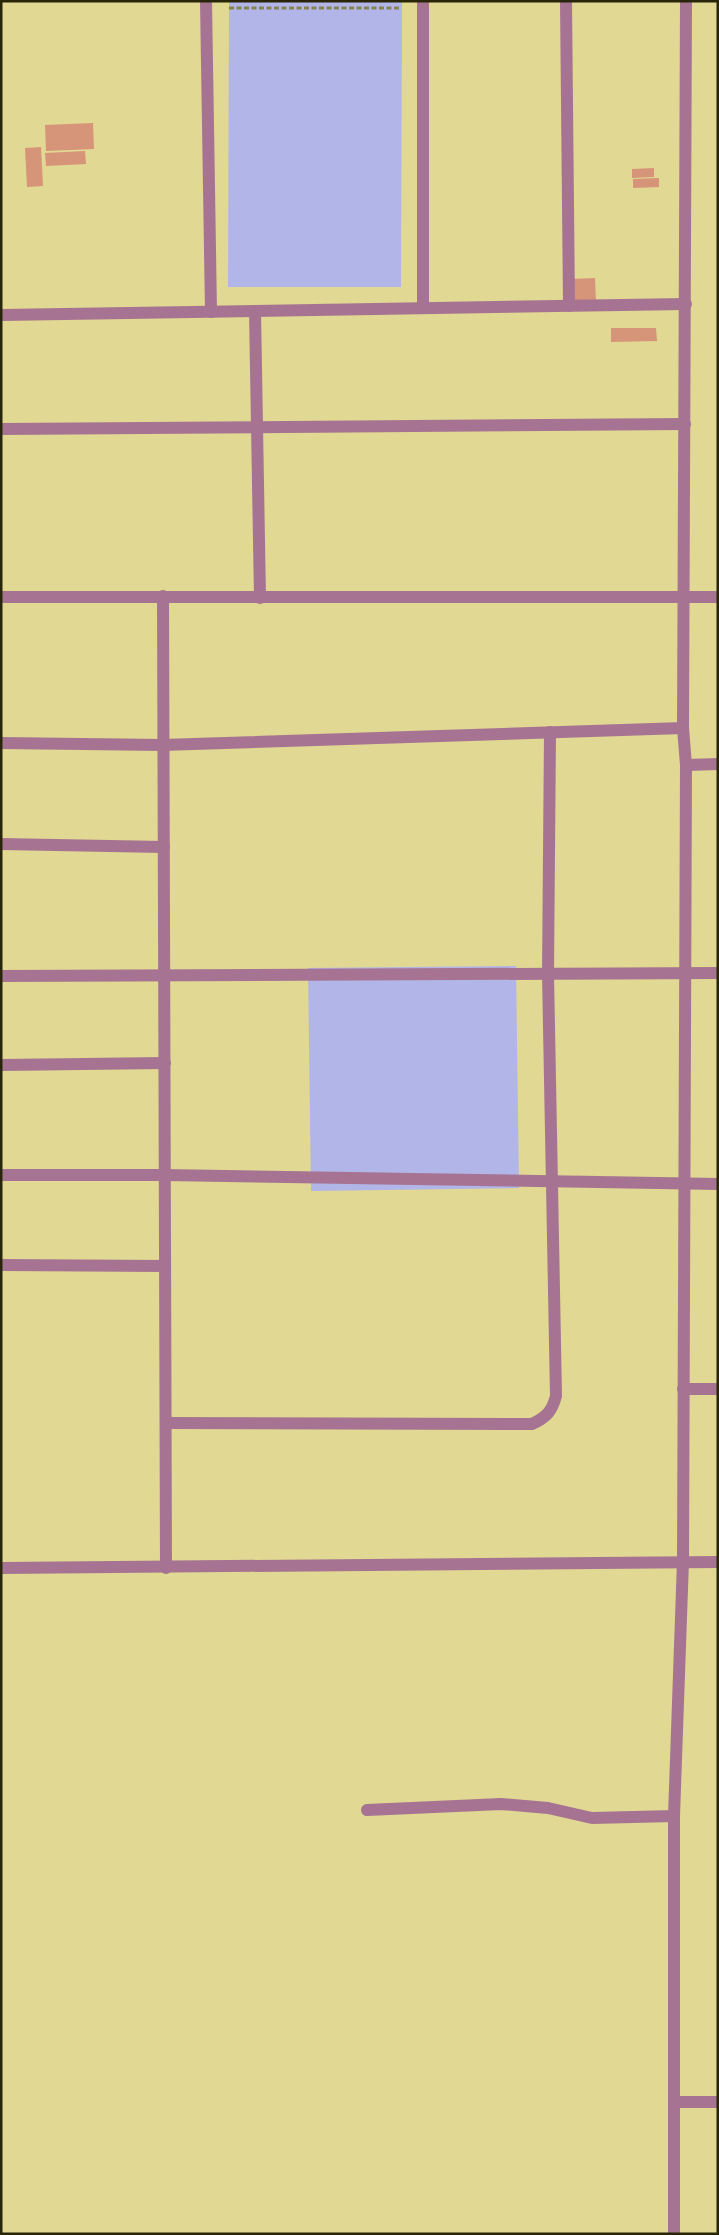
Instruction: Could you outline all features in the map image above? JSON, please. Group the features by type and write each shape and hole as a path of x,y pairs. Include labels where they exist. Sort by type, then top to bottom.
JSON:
{"street":[{"path":"566,1 569,306"},
{"path":"674,2234 674,1816 683,1561 686,765 683,728 686,1"},
{"path":"206,5 211,312"},
{"path":"423,5 423,308"},
{"path":"1,315 686,304"},
{"path":"255,311 260,598"},
{"path":"1,429 685,424"},
{"path":"163,596 166,1568"},
{"path":"1,597 718,597"},
{"path":"1,743 163,744 683,728"},
{"path":"166,1423 532,1424 544,1418 552,1410 556,1396 550,1182 548,974 550,732"},
{"path":"686,765 718,764"},
{"path":"1,844 164,847"},
{"path":"1,976 718,973"},
{"path":"1,1065 164,1063"},
{"path":"1,1175 165,1175 718,1184"},
{"path":"1,1265 165,1266"},
{"path":"683,1390 718,1389"},
{"path":"1,1568 718,1562"},
{"path":"367,1810 501,1804 548,1808 592,1818 674,1816"},
{"path":"675,2102 718,2102"}],"path":[{"path":"206,5 423,5"}],"shaded area":[{"path":"229,1 402,1 401,287 228,287"},
{"path":"516,966 519,1188 311,1191 308,968"}],"building":[{"path":"93,123 94,149 46,151 45,125"},
{"path":"41,147 43,186 27,187 25,148"},
{"path":"85,151 86,164 46,166 45,153"},
{"path":"654,168 654,177 632,178 632,169"},
{"path":"659,178 659,187 633,188 633,179"},
{"path":"595,278 596,301 571,301 571,279"},
{"path":"611,328 656,328 657,341 611,342"}]}
